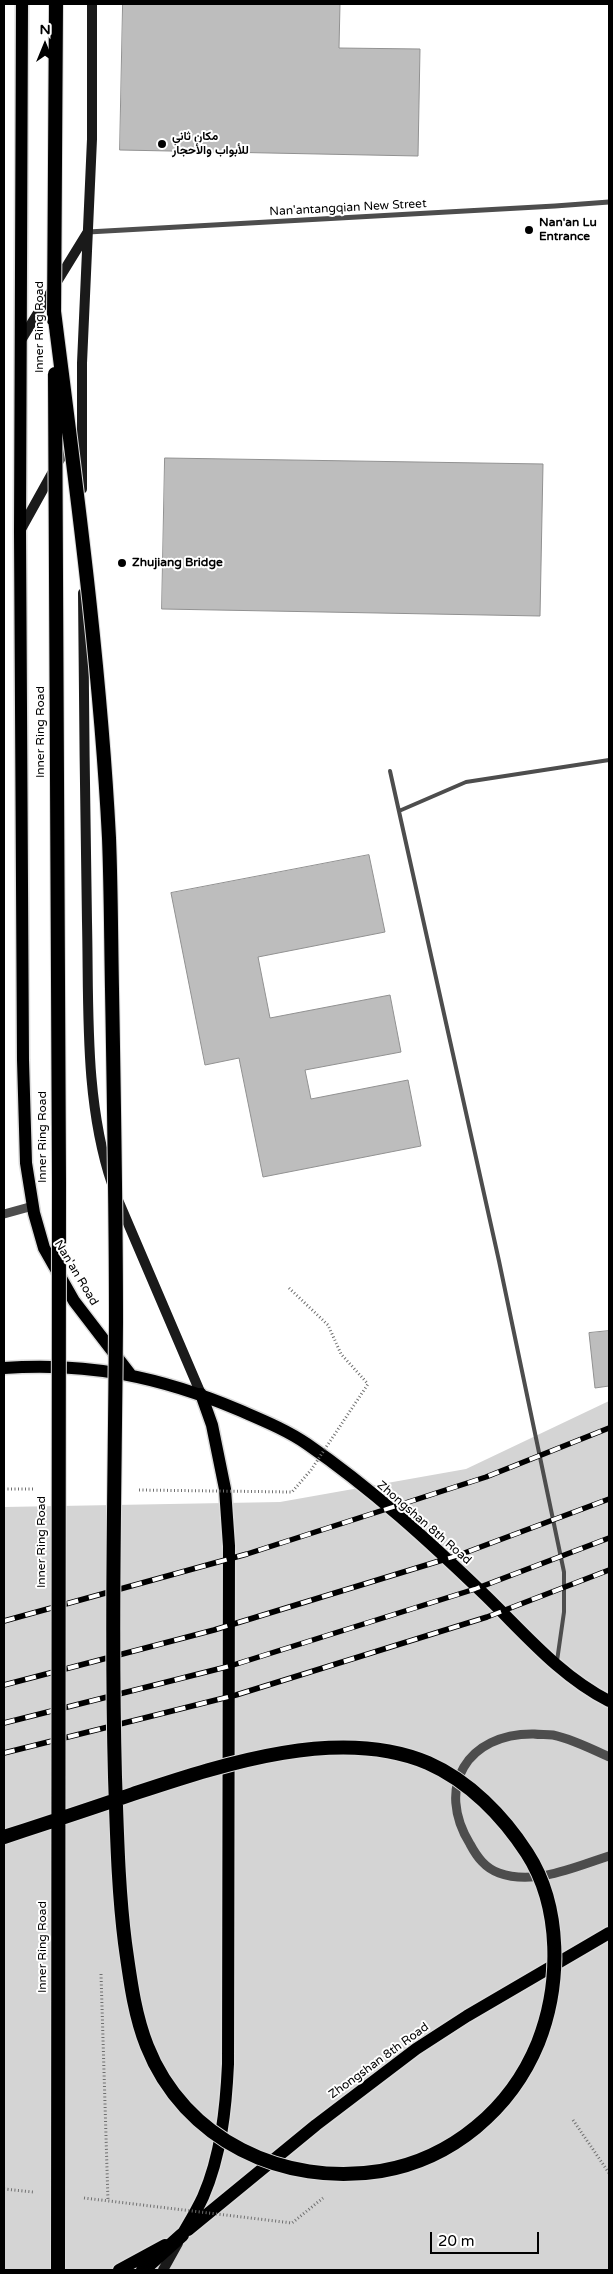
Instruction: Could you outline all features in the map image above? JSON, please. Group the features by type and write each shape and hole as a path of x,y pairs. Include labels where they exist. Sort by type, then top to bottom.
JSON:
{"highway":[{"name":"Inner Ring Road","path":"56,4 54,311 59,1183 57,1315 58,2270"},
{"path":"4,1837 94,1808 103,1804 112,1802 121,1798 243,1760 297,1751 343,1747 384,1751 427,1762 478,1795 514,1832 538,1870 549,1906 554,1947 551,1993 544,2026 528,2066 509,2094 484,2122 456,2143 419,2161 386,2170 345,2175 273,2164 230,2144 188,2112 162,2077 145,2041 131,1988 122,1917 116,1814 116,1805 116,1796 116,1787 114,1731 113,1552 116,1320 109,839 93,646 54,311"},
{"path":"143,2270 182,2235"}],"main road":[{"name":"Nan'an Road","path":"22,4 19,343 23,1060 26,1163 33,1206 44,1248 74,1301 130,1374"},
{"path":"92,4 92,139 81,422 89,1027 95,1101 104,1160 122,1212 201,1394 212,1426 225,1489 229,1546 228,2064 226,2107 211,2173 203,2197 162,2270"},
{"path":"19,343 88,232"},
{"path":"20,532 81,422"},
{"name":"Zhongshan 8th Road","path":"4,1368 73,1366 130,1374 201,1394 259,1419 314,1450 386,1506 486,1596 557,1666 594,1693 609,1701"},
{"name":"Zhongshan 8th Road","path":"119,2270 182,2235 316,2125 416,2049 475,2011 609,1933"}],"street":[{"name":"Nan'antangqian New Street","path":"88,232 609,202"},
{"path":"4,1214 33,1206"},
{"path":"609,1757 552,1735 518,1734 489,1743 470,1756 459,1775 456,1794 457,1814 464,1836 481,1861 498,1873 520,1877 551,1874 609,1856"}],"lane":[{"path":"399,811 466,782 609,760"},
{"path":"390,771 499,1260 564,1572 564,1605 557,1666"}],"path":[{"path":"134,1490 292,1492 311,1470 368,1384 341,1354 328,1325 289,1288"},
{"path":"4,1489 40,1489"},
{"path":"573,2120 609,2173"},
{"path":"4,2189 42,2193"},
{"path":"80,2198 292,2223 329,2193"}],"shaded area":[{"path":"609,1401 609,2270 4,2270 4,1507 280,1502 466,1469"}],"building":[{"path":"123,4 340,4 339,48 420,49 418,156 120,150"},
{"path":"165,458 543,464 540,616 162,609"},
{"path":"369,855 385,932 258,957 270,1018 390,995 401,1052 305,1070 311,1099 408,1080 421,1146 263,1177 239,1058 205,1065 171,893"},
{"path":"609,1331 609,1386 595,1388 589,1333"}],"railway":[{"path":"4,1621 247,1554 486,1477 609,1428"},
{"path":"4,1685 214,1630 459,1555 609,1499"},
{"path":"4,1723 230,1666 475,1589 609,1538"},
{"path":"4,1753 236,1695 487,1617 609,1570"}],"place":[{"name":"مكان ثاني للأبواب والأحجار","path":"162,144"},
{"name":"Nan'an Lu Entrance","path":"529,230"},
{"name":"Zhujiang Bridge","path":"122,563"}]}
